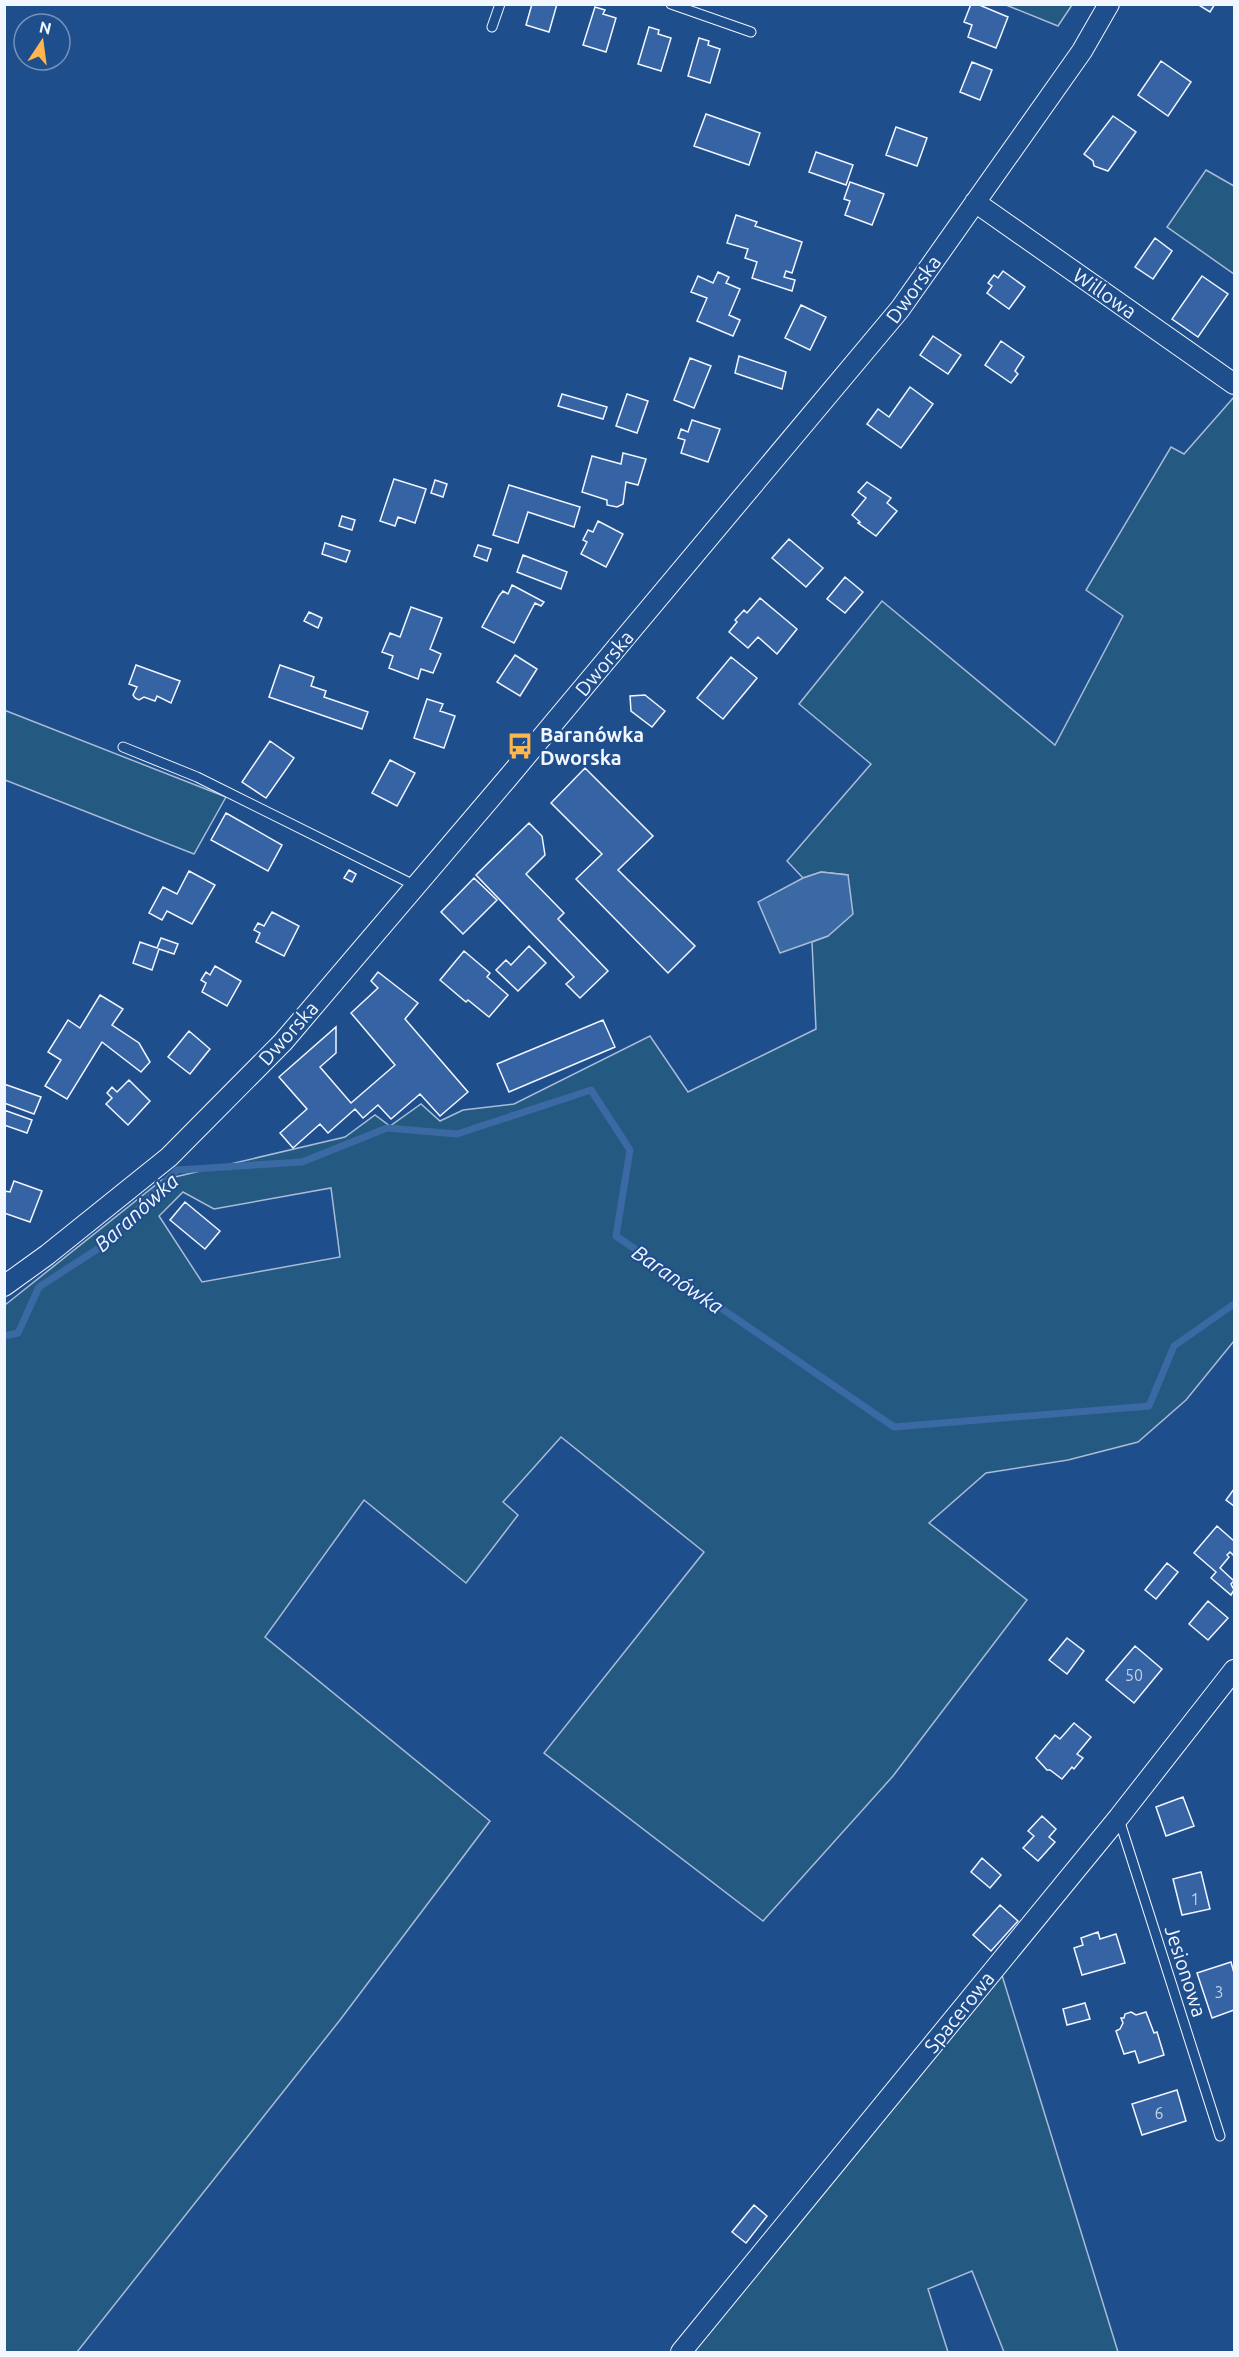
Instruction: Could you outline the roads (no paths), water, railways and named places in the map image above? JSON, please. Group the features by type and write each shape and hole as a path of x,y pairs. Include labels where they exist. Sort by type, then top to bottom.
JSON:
{"street":[{"name":"Dworska","path":"4,1286 47,1255 169,1157 283,1042 900,309 1082,51 1109,4"},
{"name":"Willowa","path":"975,202 1234,384"},
{"name":"Spacerowa","path":"681,2352 1119,1817 1234,1670"}],"lane":[{"path":"492,27 500,4"},
{"path":"671,4 751,32"},
{"path":"123,747 197,777 416,886"},
{"name":"Jesionowa","path":"1119,1817 1220,2136"}],"waterway":[{"name":"Baranówka","path":"4,1336 18,1333 39,1287 99,1248 177,1170 302,1162 387,1128 457,1134 591,1090 630,1150 616,1236 894,1427 1149,1406 1174,1346 1234,1304"}],"place":[{"name":"Baranówka Dworska","path":"520,746"}]}
